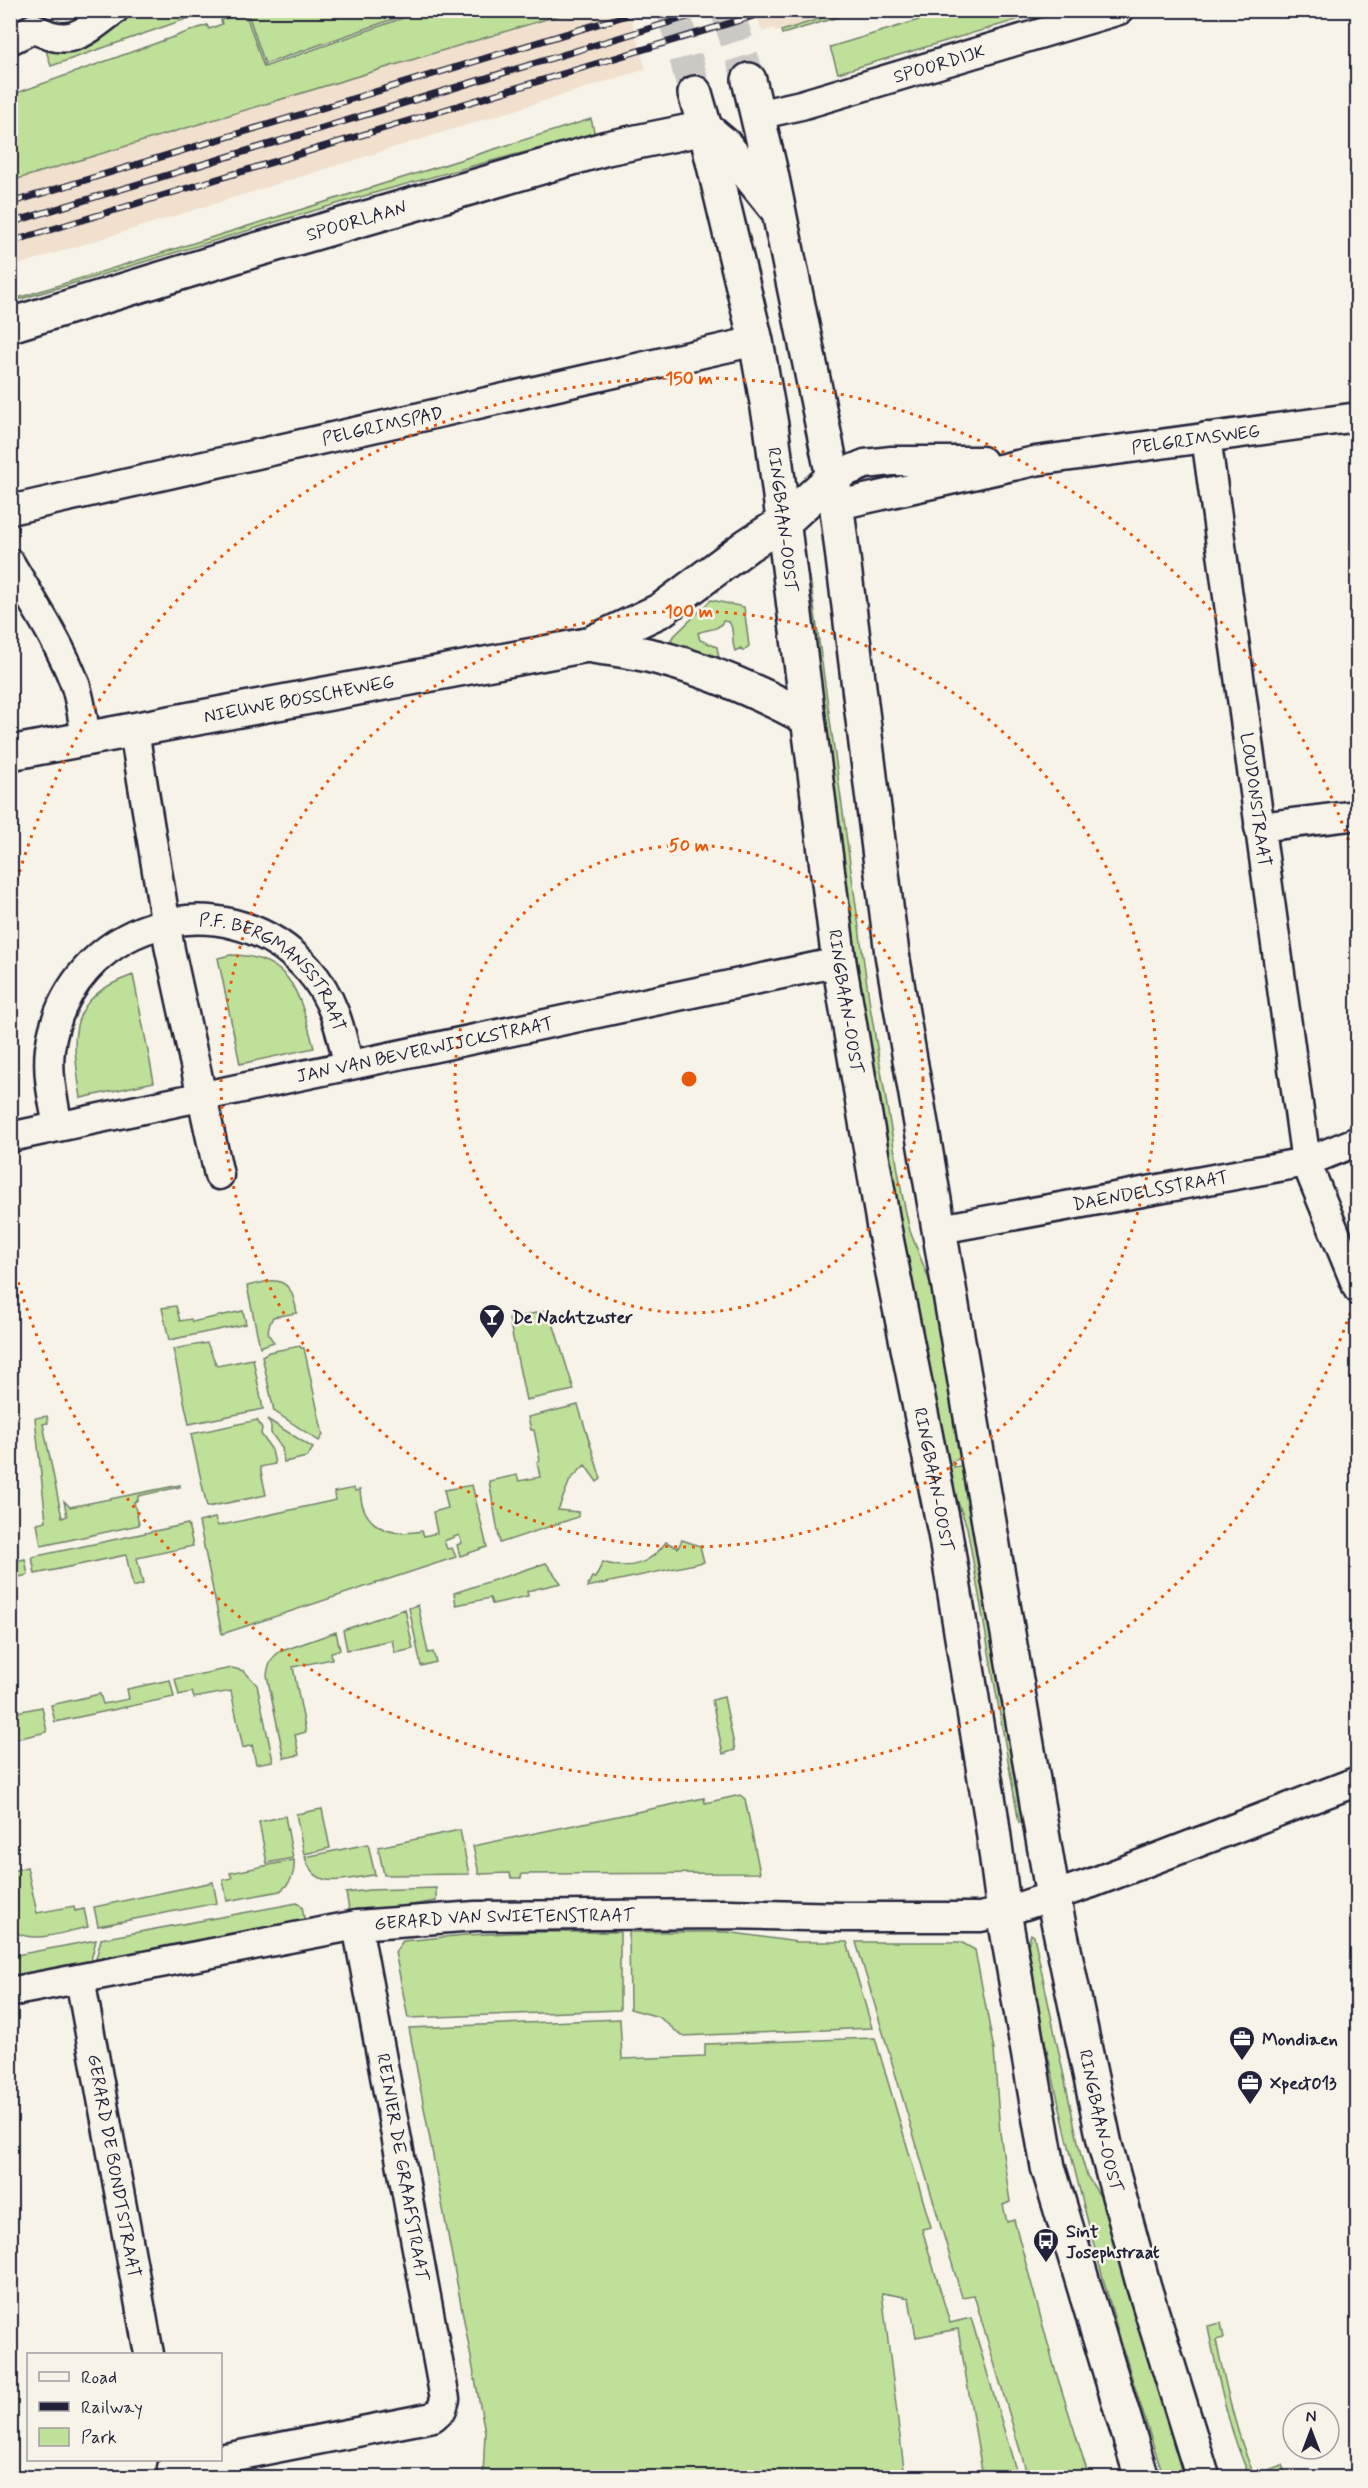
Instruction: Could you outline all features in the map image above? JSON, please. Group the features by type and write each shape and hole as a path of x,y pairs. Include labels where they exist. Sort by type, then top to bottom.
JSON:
{"main road":[{"name":"RINGBAAN-OOST","path":"749,80 836,491 892,954 1053,1897 1105,2145 1144,2287 1203,2478"},
{"name":"RINGBAAN-OOST","path":"694,93 705,128 756,341 771,425 839,962 884,1228 945,1533 1004,1912 1048,2167 1142,2478"},
{"path":"705,128 725,145 778,210"},
{"name":"SPOORLAAN","path":"10,325 249,252 607,148 705,128"},
{"name":"NIEUWE BOSSCHEWEG","path":"10,753 586,645 661,610 748,544 836,491"},
{"name":"NIEUWE BOSSCHEWEG","path":"586,645 654,656 707,672 764,695 807,718"}],"street":[{"path":"21,26 49,37 67,39 85,32 114,10"},
{"name":"SPOORDIJK","path":"757,115 801,105 1119,10"},
{"name":"PELGRIMSPAD","path":"10,510 756,341"},
{"name":"PELGRIMSWEG","path":"836,491 865,464 892,461 1035,461 1358,417"},
{"name":"LOUDONSTRAAT","path":"1206,437 1306,1162 1358,1289"},
{"path":"10,563 48,629 74,681 82,710 86,740"},
{"name":"P.F. BERGMANSSTRAAT","path":"135,731 166,922 219,1174"},
{"path":"1259,827 1358,815"},
{"name":"P.F. BERGMANSSTRAAT","path":"58,1126 49,1075 50,1049 55,1024 65,1000 79,978 117,942 140,930 166,922 191,919 217,920 243,926 267,936 289,951 308,969 324,990 336,1014 348,1064"},
{"name":"JAN VAN BEVERWIJCKSTRAAT","path":"10,1137 839,962"},
{"name":"DAENDELSSTRAAT","path":"940,1229 1306,1162 1358,1142"},
{"path":"1004,1912 1053,1897 1358,1781"},
{"name":"GERARD VAN SWIETENSTRAAT","path":"10,1992 357,1925 476,1916 728,1914 980,1917 1004,1912"},
{"name":"REINIER DE GRAAFSTRAAT","path":"222,2458 434,2417 442,2409 446,2399 357,1925"},
{"name":"GERARD DE BONDTSTRAAT","path":"80,1979 149,2353"},
{"path":"172,2468 210,2461"}],"shaded area":[{"path":"756,10 845,11 776,32 775,28 762,32"},
{"path":"573,11 629,11 646,69 11,267 11,181"}],"green space":[{"path":"848,10 858,11 782,34 781,31"},
{"path":"952,10 1047,11 838,73 830,47"},
{"path":"133,11 209,11 51,66 46,50 60,50 83,45"},
{"path":"259,11 416,11 265,64 248,14"},
{"path":"423,11 573,11 11,181 11,95 207,25 209,29 222,24 221,20 243,12 264,67"},
{"path":"591,119 595,135 448,172 11,302 11,300"},
{"path":"810,577 870,1006 902,1194 910,1231 932,1287 965,1457 952,1461 954,1467 967,1465 1029,1821 1019,1823 967,1527 942,1459 862,1007 802,579"},
{"path":"711,600 744,607 749,646 743,651 741,648 735,651 729,622 723,621 718,627 698,633 700,640 717,647 720,663 673,643 671,639"},
{"path":"230,955 251,957 268,962 281,971 291,983 298,997 314,1048 240,1064 218,958"},
{"path":"133,975 154,1082 81,1098 75,1039 84,1008 94,996"},
{"path":"276,1281 287,1286 293,1295 297,1313 273,1317 268,1330 274,1342 260,1347 247,1286"},
{"path":"176,1306 180,1321 191,1319 192,1322 243,1311 246,1324 169,1340 162,1308"},
{"path":"549,1310 574,1390 526,1400 509,1319"},
{"path":"207,1343 217,1366 253,1359 263,1409 189,1424 173,1349"},
{"path":"300,1346 304,1348 323,1435 319,1441 274,1411 262,1356 269,1352"},
{"path":"578,1405 601,1479 597,1482 585,1465 570,1480 558,1510 578,1512 578,1517 500,1543 489,1481 517,1475 519,1481 540,1477 537,1462 540,1460 534,1430 531,1430 528,1417"},
{"path":"47,1416 48,1423 43,1424 62,1518 67,1516 64,1501 70,1507 180,1485 180,1487 138,1496 138,1500 134,1502 139,1525 41,1546 37,1523 46,1521 35,1418"},
{"path":"267,1419 313,1448 307,1457 284,1462 282,1448 271,1433 271,1426"},
{"path":"257,1420 262,1428 261,1434 272,1450 275,1464 260,1467 266,1495 207,1507 191,1434"},
{"path":"472,1485 487,1547 460,1556 457,1545 462,1543 459,1535 444,1541 447,1549 452,1548 456,1557 222,1634 199,1522 215,1518 218,1526 336,1500 334,1492 354,1488 355,1491 360,1490 366,1513 380,1527 399,1532 422,1531 424,1536 437,1533 433,1512 448,1508 444,1490"},
{"path":"188,1524 193,1546 137,1558 143,1584 133,1587 126,1555 35,1574 32,1557"},
{"path":"682,1540 700,1546 704,1562 587,1587 592,1577 595,1578 603,1562 622,1566 639,1564 653,1556 666,1542 678,1548"},
{"path":"25,1559 28,1575 11,1579 11,1562"},
{"path":"546,1563 561,1583 527,1591 528,1596 492,1604 490,1598 456,1605 454,1593"},
{"path":"418,1605 428,1653 433,1652 436,1662 421,1666 409,1608"},
{"path":"405,1609 413,1649 395,1653 392,1640 347,1650 343,1630"},
{"path":"336,1632 340,1650 331,1652 332,1659 293,1667 306,1732 295,1735 299,1755 284,1758 267,1675 269,1665 279,1652"},
{"path":"232,1668 244,1671 257,1685 273,1761 256,1764 252,1745 243,1748 231,1691 194,1698 192,1692 179,1695 175,1679"},
{"path":"170,1680 174,1697 55,1722 51,1705 100,1694 103,1704 129,1699 127,1689"},
{"path":"724,1697 735,1750 723,1754 712,1700"},
{"path":"42,1707 47,1732 11,1740 11,1713"},
{"path":"740,1795 745,1799 760,1873 522,1874 521,1878 511,1878 510,1873 479,1874 473,1846 704,1798 705,1803"},
{"path":"322,1809 330,1848 304,1854 296,1814"},
{"path":"285,1816 293,1858 267,1863 259,1822"},
{"path":"460,1830 469,1874 384,1875 378,1847"},
{"path":"368,1844 375,1875 334,1881 325,1879 317,1876 305,1857"},
{"path":"294,1860 292,1878 280,1891 227,1901 223,1880 232,1878 230,1873"},
{"path":"27,1867 37,1913 74,1906 75,1911 84,1909 88,1927 37,1937 18,1934 10,1928 11,1871"},
{"path":"213,1882 217,1903 98,1926 94,1907"},
{"path":"436,1888 436,1901 350,1915 346,1893 369,1890"},
{"path":"297,1903 302,1906 305,1924 95,1963 101,1939"},
{"path":"534,1932 620,1932 620,2010 408,2018 395,1952 403,1941"},
{"path":"629,1932 727,1932 797,1942 847,1942 872,2028 682,2036 659,2017 630,2009"},
{"path":"1031,1934 1034,1936 1081,2156 1087,2176 1105,2204 1191,2477 1164,2477 1105,2287 1072,2159 1029,1965 1028,1945"},
{"path":"96,1940 90,1964 15,1978 11,1956"},
{"path":"856,1942 961,1942 975,1950 994,2050 1000,2133 1010,2202 1003,2205 1007,2222 1014,2220 1054,2366 1089,2477 1028,2477 974,2295 962,2297"},
{"path":"620,2019 622,2059 705,2056 705,2044 875,2038 931,2227 922,2229 950,2323 971,2318 1018,2477 983,2477 958,2329 916,2337 909,2298 882,2293 905,2477 483,2477 485,2432 409,2028"},
{"path":"1221,2323 1224,2338 1216,2340 1227,2391 1236,2425 1254,2475 1282,2465 1287,2477 1250,2477 1236,2443 1226,2408 1208,2326"}],"tunnel":[{"path":"673,10 695,93"},
{"path":"727,10 749,80"}],"railway":[{"path":"10,203 644,10"},
{"path":"10,223 710,10"},
{"path":"10,242 773,10"}],"place":[{"name":"De Nachtzuster","path":"492,1340"},
{"name":"Mondiaen","path":"1242,2062"},
{"name":"Xpect013","path":"1250,2106"},
{"name":"Sint Josephstraat","path":"1046,2264"}]}
